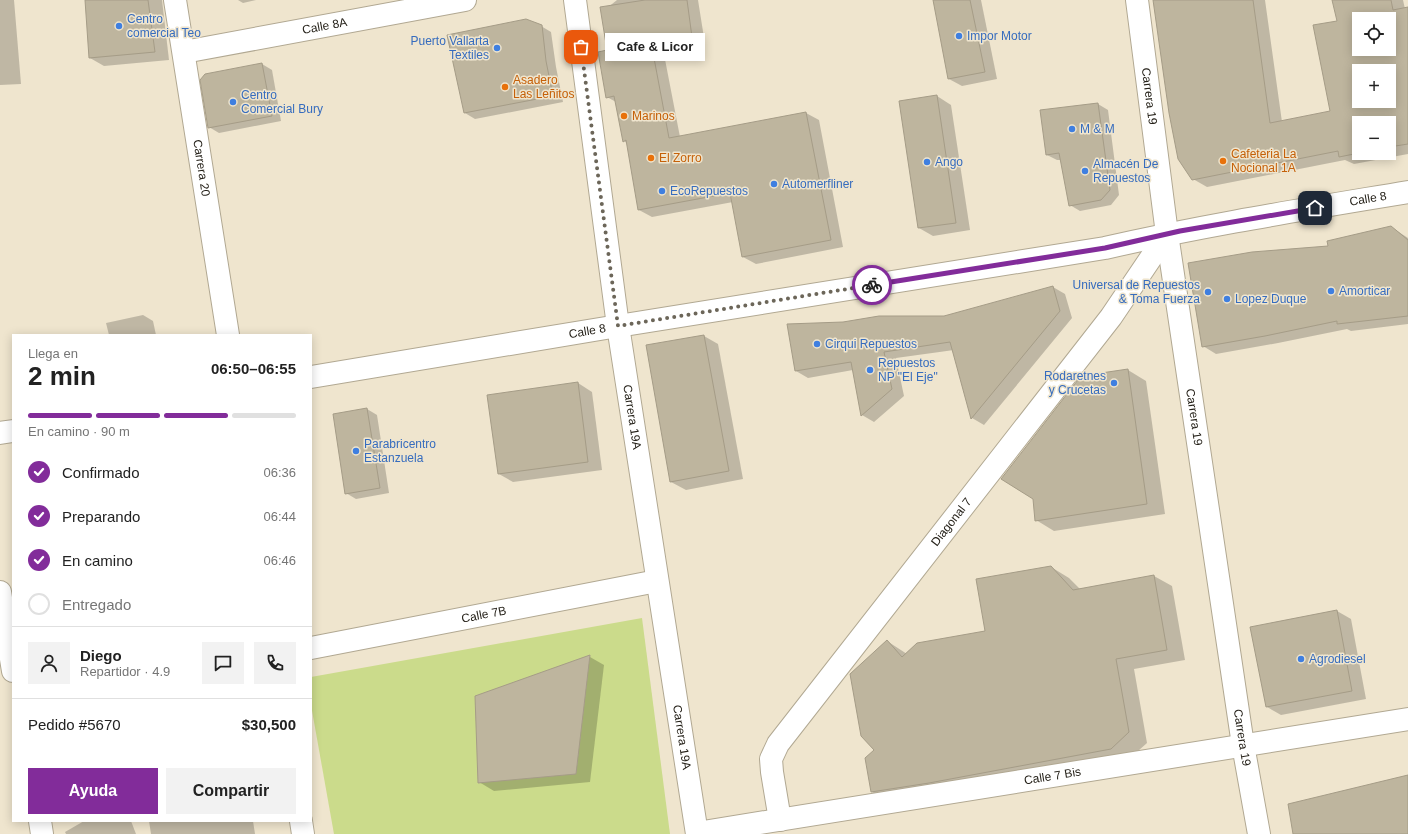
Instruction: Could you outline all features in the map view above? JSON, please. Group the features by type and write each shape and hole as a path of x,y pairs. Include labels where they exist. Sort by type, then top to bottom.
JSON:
{"street":[{"name":"Carrera 20","path":"175,0 228,334"},
{"name":"Calle 8A","path":"184,52 465,0"},
{"name":"Carrera 19A","path":"575,0 618,326 697,833"},
{"name":"Carrera 19","path":"1137,0 1167,234 1243,745 1259,834"},
{"name":"Calle 8","path":"312,377 1105,248 1167,234 1408,192"},
{"name":"Diagonal 7","path":"780,820 771,766 771,759 778,744 1111,316 1167,234"},
{"path":"0,433 12,431"},
{"name":"Calle 7B","path":"312,648 657,581"},
{"path":"0,592 12,665"},
{"name":"Calle 7 Bis","path":"697,833 1408,719"},
{"path":"40,822 42,834"},
{"path":"301,822 303,834"}],"green space":[{"path":"642,618 670,834 334,834 312,711 312,677"}],"building":[{"name":"Centro comercial Teo","path":"85,0 148,0 155,52 89,58"},
{"path":"645,0 687,0 692,37 651,42 669,138 806,112 831,240 742,257 730,193 638,210 626,140 623,142 614,96 606,98 598,52 607,50 600,7"},
{"name":"Impor Motor","path":"933,0 970,0 985,72 948,79"},
{"path":"1153,0 1253,0 1270,123 1330,111 1313,25 1337,21 1332,0 1391,0 1393,10 1408,7 1408,144 1396,146 1396,116 1352,116 1352,154 1339,157 1338,151 1192,180 1178,159 1169,113"},
{"path":"526,19 542,25 546,61 553,96 464,113 447,35"},
{"name":"Centro Comercial Bury","path":"262,63 272,116 208,128 200,80 205,74"},
{"name":"Ango","path":"937,95 956,223 918,228 899,101"},
{"path":"1098,103 1110,190 1101,200 1069,206 1059,153 1046,155 1040,110"},
{"path":"1391,226 1408,240 1408,316 1337,324 1337,321 1202,347 1188,263 1252,252 1328,246 1327,241"},
{"path":"1053,286 1060,311 971,419 950,342 884,352 892,389 861,416 851,362 795,371 787,324 843,322 879,316 944,316"},
{"path":"704,335 729,471 670,482 646,345"},
{"path":"1128,369 1147,504 1035,521 1033,499 1001,479 1081,376"},
{"path":"578,382 588,462 498,474 487,395"},
{"name":"Parabricentro Estanzuela","path":"367,408 380,488 345,494 333,414"},
{"path":"1051,566 1073,590 1154,575 1167,650 1116,659 1129,732 1111,749 929,783 871,792 865,758 874,750 861,736 850,674 887,640 902,657 917,643 985,631 976,579"},
{"name":"Agrodiesel","path":"1337,610 1352,691 1266,707 1250,627"},
{"path":"590,655 576,774 478,783 475,696"},
{"path":"1408,775 1408,834 1293,834 1288,804"}],"way so far":[{"path":"581,47 618,326 872,285"}],"place":[{"name":"Centro comercial Teo","path":"119,26"},
{"name":"Impor Motor","path":"959,36"},
{"name":"Cafe & Licor","path":"581,47"},
{"name":"Puerto Vallarta Textiles","path":"497,48"},
{"name":"Asadero Las Leñitos","path":"505,87"},
{"name":"Centro Comercial Bury","path":"233,102"},
{"name":"Marinos","path":"624,116"},
{"name":"M & M","path":"1072,129"},
{"name":"El Zorro","path":"651,158"},
{"name":"Cafeteria La Nocional 1A","path":"1223,161"},
{"name":"Ango","path":"927,162"},
{"name":"Almacén De Repuestos","path":"1085,171"},
{"name":"Automerfliner","path":"774,184"},
{"name":"EcoRepuestos","path":"662,191"},
{"name":"Amorticar","path":"1331,291"},
{"name":"Universal de Repuestos & Toma Fuerza","path":"1208,292"},
{"name":"Lopez Duque","path":"1227,299"},
{"name":"Cirqui Repuestos","path":"817,344"},
{"name":"Repuestos NP \"El Eje\"","path":"870,370"},
{"name":"Rodaretnes y Crucetas","path":"1114,383"},
{"name":"Parabricentro Estanzuela","path":"356,451"},
{"name":"Agrodiesel","path":"1301,659"}],"route":[{"path":"872,285 1105,248 1180,231 1315,208"}]}
